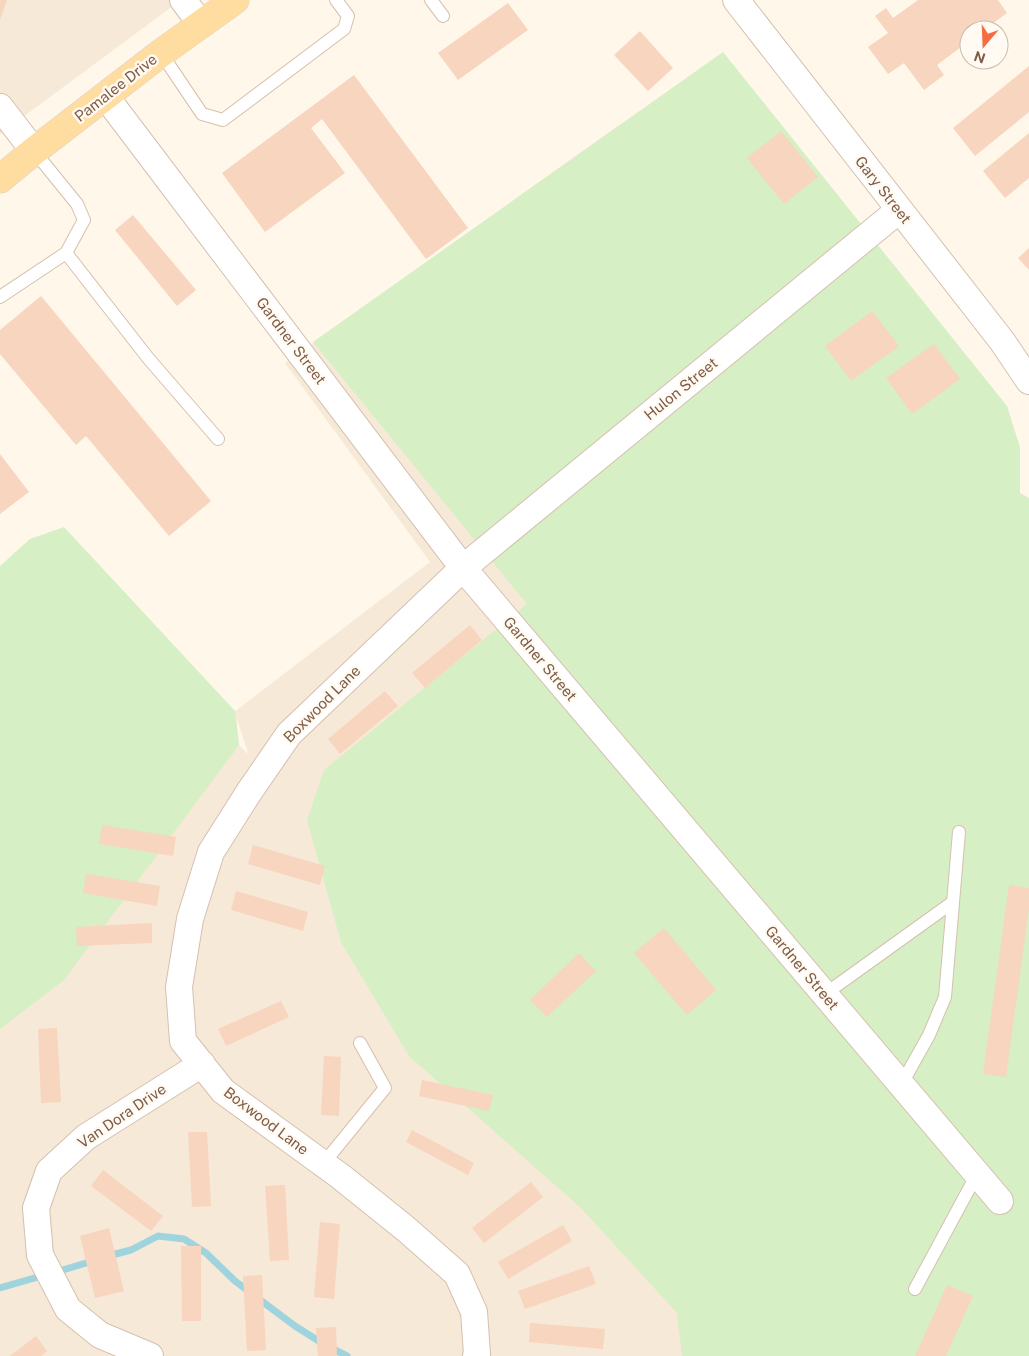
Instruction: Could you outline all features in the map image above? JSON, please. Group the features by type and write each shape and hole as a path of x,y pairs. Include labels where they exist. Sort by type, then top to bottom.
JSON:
{"main road":[{"name":"Pamalee Drive","path":"0,179 161,54 235,0"}],"street":[{"path":"183,0 201,24"},
{"name":"Gary Street","path":"741,2 899,210 1002,341 1029,381"},
{"name":"Gardner Street","path":"106,97 463,568 1000,1202"},
{"path":"0,107 34,151"},
{"name":"Hulon Street","path":"463,568 899,210"},
{"name":"Boxwood Lane","path":"463,568 289,734 249,792 211,852 190,919 179,987 183,1041 223,1091 323,1164 406,1229 457,1274 474,1312 476,1356"},
{"name":"Van Dora Drive","path":"150,1356 100,1335 68,1309 40,1255 36,1208 49,1171 86,1137 202,1064"}],"lane":[{"path":"161,54 202,114 223,120 344,30 348,16 336,0"},
{"path":"432,0 443,16"},
{"path":"0,297 66,253 84,220 77,204 34,151"},
{"path":"66,253 148,358 218,439"},
{"path":"901,1085 929,1035 944,997 959,832"},
{"path":"825,994 953,902"},
{"path":"323,1164 385,1088 360,1043"},
{"path":"914,1289 976,1174"}],"shaded area":[{"path":"0,0 181,0 0,134"},
{"path":"618,126 1007,406 1020,448 1020,493 1029,498 1029,929 981,1356 0,1356 0,891 430,562 285,363","holes":["236,716 248,753 239,745"]}],"green space":[{"path":"723,52 1007,406 1020,448 1020,493 1029,498 1029,1356 682,1356 677,1313 581,1208 409,1056 341,942 307,820 324,770 527,604 313,342"},
{"path":"64,527 235,711 239,745 64,980 0,1029 0,566 30,539"}],"building":[{"path":"0,0 7,0 0,20"},
{"path":"918,0 998,0 1007,13 998,20 959,20 959,48 937,65 944,75 924,90 904,63 888,74 868,47 888,33 875,16 886,8 893,18"},
{"path":"508,3 528,30 458,80 438,53"},
{"path":"640,31 673,68 648,91 614,55"},
{"path":"1029,66 1029,112 975,156 953,128"},
{"path":"354,75 468,228 426,259 322,119 311,128 345,173 265,232 222,173"},
{"path":"781,131 818,177 784,204 747,158"},
{"path":"1029,133 1029,178 1005,198 983,171"},
{"path":"133,215 196,290 177,306 115,230"},
{"path":"1029,248 1029,270 1018,258"},
{"path":"41,296 211,501 169,536 86,436 76,445 0,354 0,330"},
{"path":"872,311 899,346 851,381 825,346"},
{"path":"934,344 960,379 912,414 886,378"},
{"path":"0,454 29,492 0,514"},
{"path":"470,625 482,640 425,688 412,673"},
{"path":"385,691 398,706 340,754 328,739"},
{"path":"102,825 176,837 173,856 99,844"},
{"path":"253,845 325,866 320,885 248,864"},
{"path":"86,874 160,886 157,906 83,893"},
{"path":"1009,885 1029,888 1029,908 1006,1077 983,1074"},
{"path":"236,891 308,912 303,931 231,910"},
{"path":"152,923 152,943 77,946 76,927"},
{"path":"664,928 716,990 687,1015 634,953"},
{"path":"579,953 596,971 547,1017 530,1000"},
{"path":"281,1001 289,1017 226,1046 218,1029"},
{"path":"57,1028 61,1102 41,1103 38,1029"},
{"path":"324,1056 341,1057 339,1116 321,1115"},
{"path":"422,1080 493,1095 489,1111 419,1096"},
{"path":"412,1130 474,1163 468,1175 406,1142"},
{"path":"188,1132 207,1132 211,1206 192,1207"},
{"path":"103,1170 163,1216 151,1231 91,1186"},
{"path":"531,1182 543,1197 484,1243 472,1228"},
{"path":"285,1185 289,1260 270,1261 265,1186"},
{"path":"320,1222 340,1224 334,1299 314,1297"},
{"path":"563,1225 572,1241 508,1279 498,1262"},
{"path":"109,1228 124,1291 95,1298 80,1236"},
{"path":"181,1246 201,1246 201,1321 182,1321"},
{"path":"589,1266 596,1284 525,1309 518,1291"},
{"path":"262,1275 266,1350 247,1351 243,1276"},
{"path":"947,1285 973,1296 946,1356 915,1356"},
{"path":"530,1323 605,1329 603,1349 529,1342"},
{"path":"336,1327 337,1356 318,1356 316,1328"},
{"path":"36,1336 47,1351 41,1356 10,1356"}],"waterway":[{"path":"108,1256 131,1250 158,1236 184,1239 206,1253 235,1281 295,1326 347,1356"},
{"path":"56,1272 96,1260"},
{"path":"0,1288 45,1275"}]}
